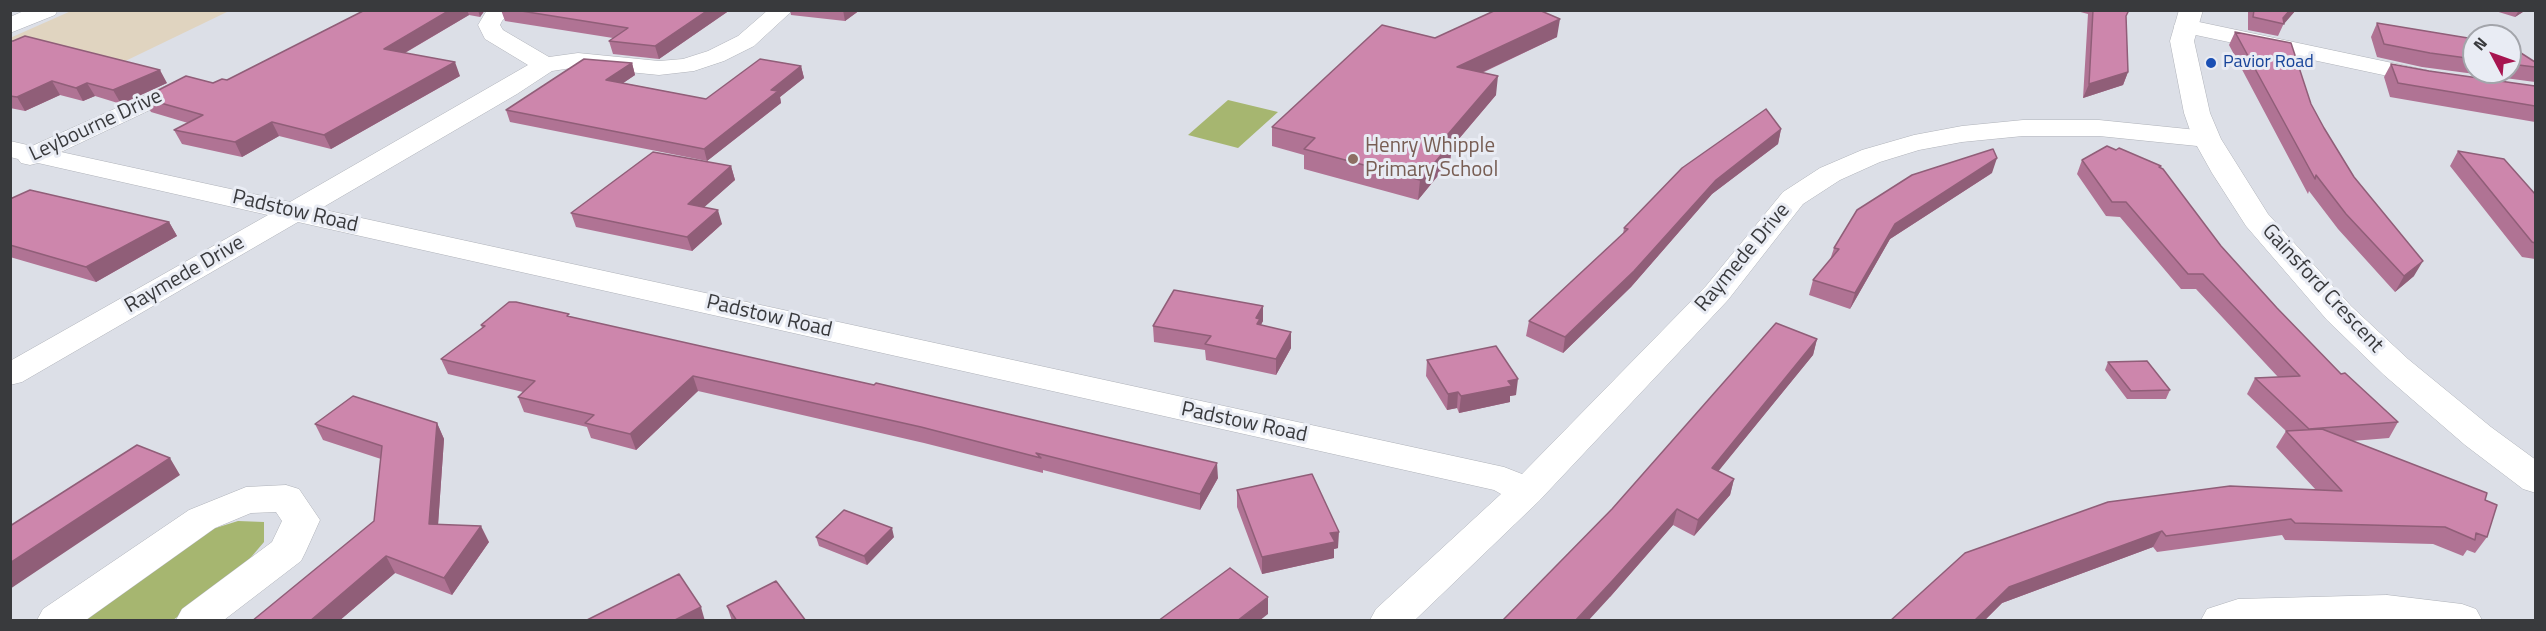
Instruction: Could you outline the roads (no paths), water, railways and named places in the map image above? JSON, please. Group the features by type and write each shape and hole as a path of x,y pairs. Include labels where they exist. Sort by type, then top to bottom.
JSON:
{"street":[{"path":"10,26 47,10"},
{"path":"501,10 492,18 489,25 493,34 501,41 533,56 545,65 578,60 659,68 685,66 716,56 746,41 782,10"},
{"path":"2188,18 2454,81"},
{"name":"Gainsford Crescent","path":"2188,18 2182,41 2197,113 2207,139 2257,220 2339,313 2396,367 2478,436 2535,480"},
{"name":"Raymede Drive","path":"10,375 508,89 545,65"},
{"name":"Leybourne Drive","path":"19,156 181,86"},
{"name":"Raymede Drive","path":"1390,621 1526,492 1717,294 1793,198 1830,174 1871,156 1914,143 1962,134 2023,128 2099,128 2207,139"},
{"name":"Padstow Road","path":"19,156 295,212 1504,480 1526,492"},
{"path":"57,621 202,519 246,500 286,498 302,520 287,551 196,621"},
{"path":"2220,621 2238,615 2387,610 2462,621"}],"place":[{"name":"Pavior Road","path":"2211,63"},
{"name":"Henry Whipple Primary School","path":"1353,159"}]}
